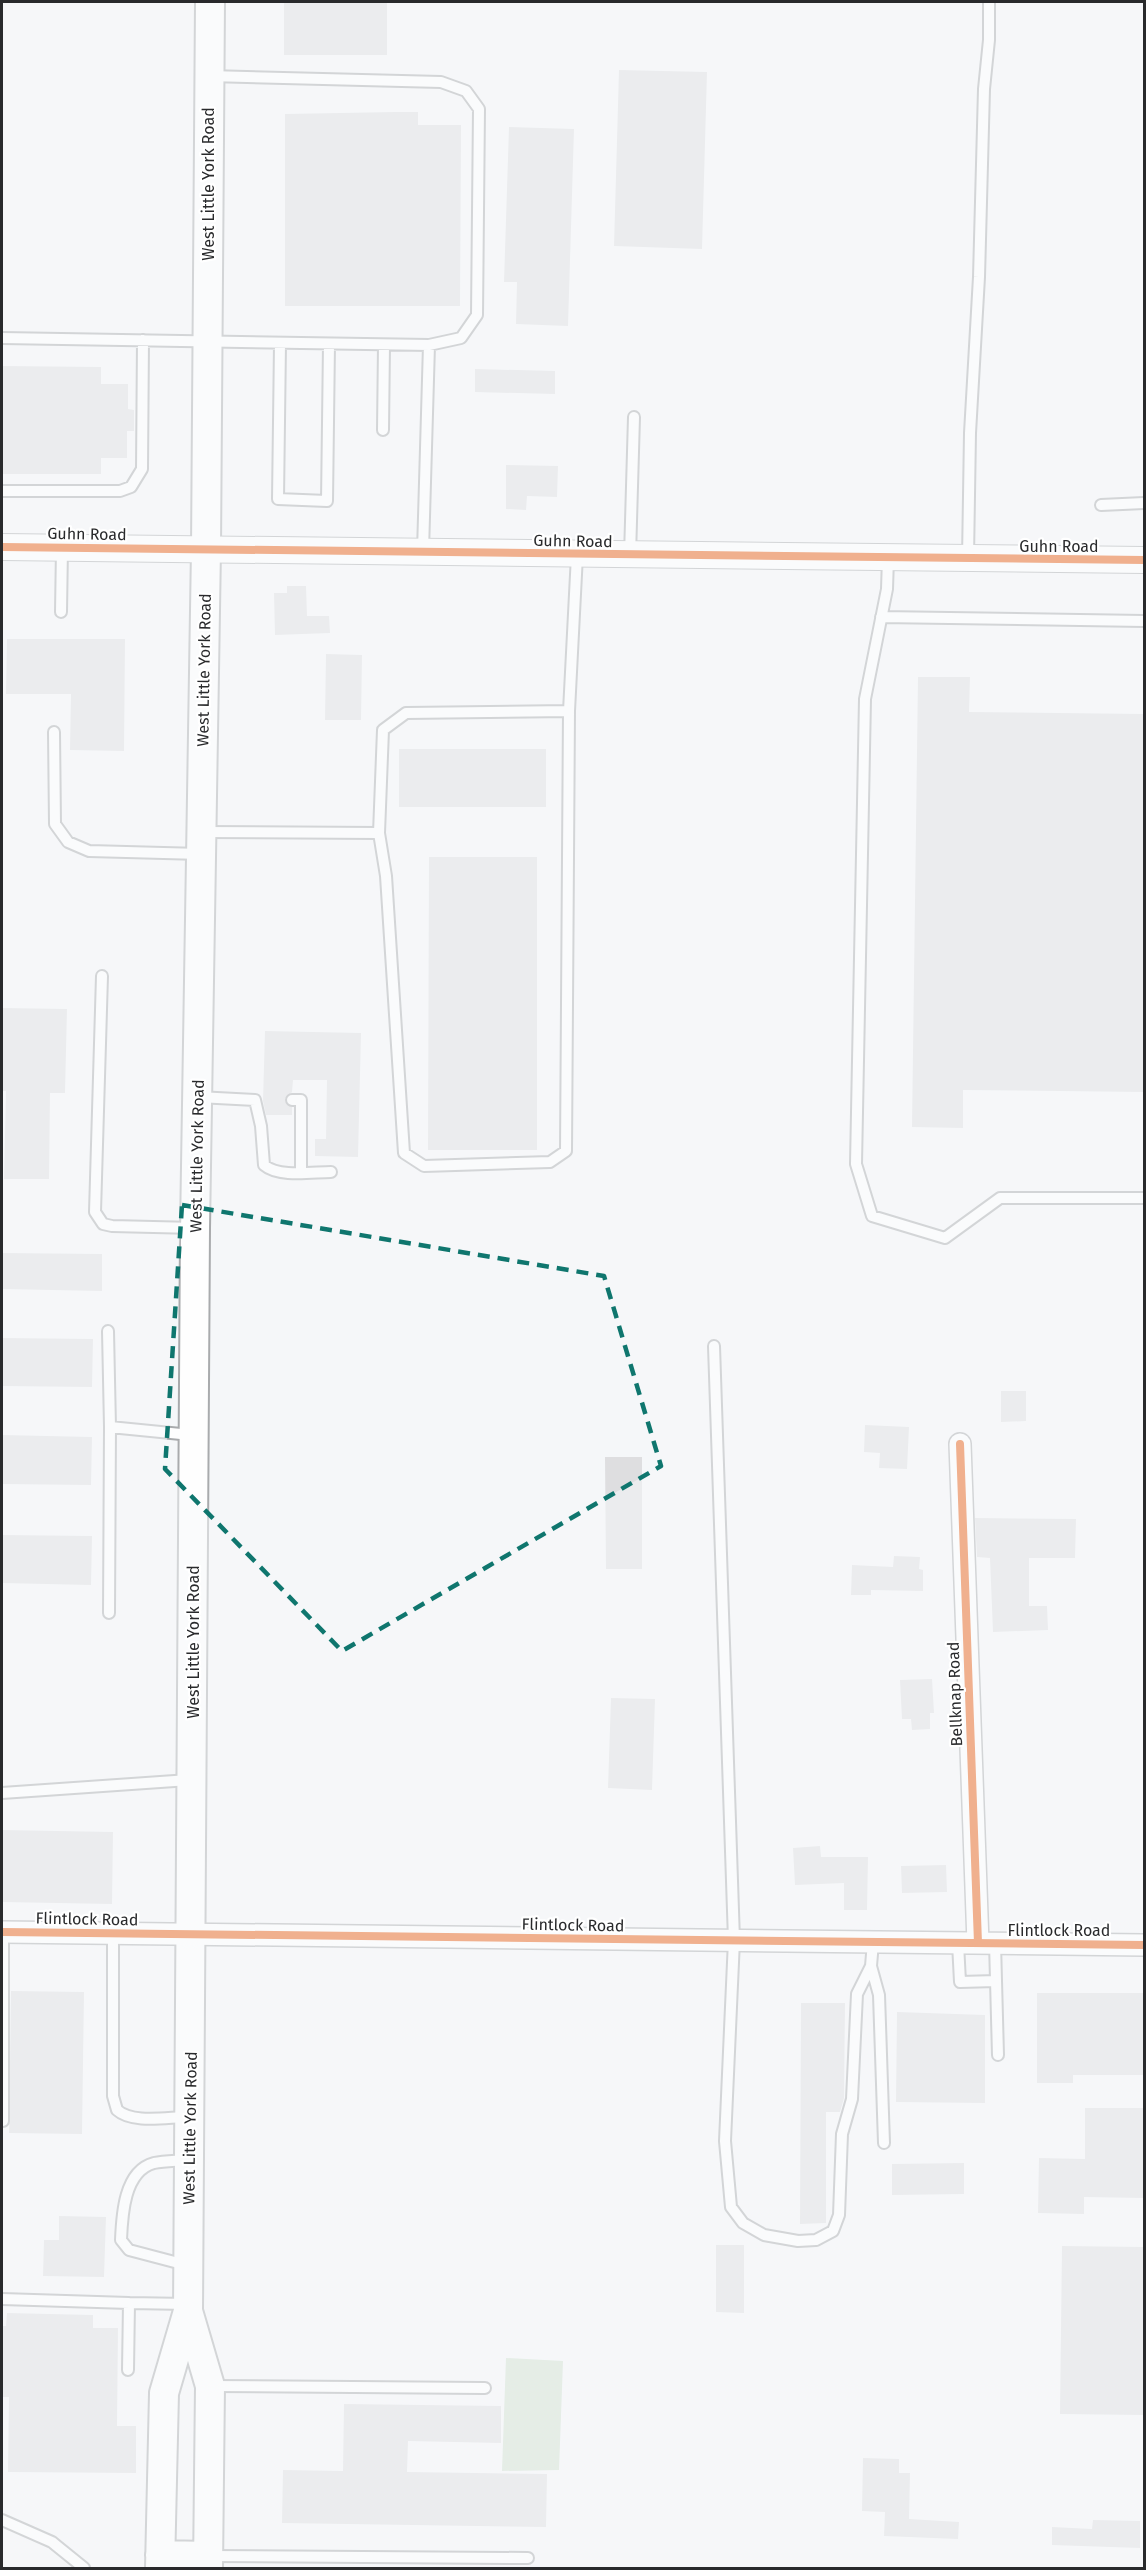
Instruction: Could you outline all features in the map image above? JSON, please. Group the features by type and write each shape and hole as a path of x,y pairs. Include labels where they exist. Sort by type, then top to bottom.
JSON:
{"main road":[{"name":"West Little York Road","path":"160,2562 164,2392 188,2307 189,2265 193,1934 195,1228 206,549 210,2"},
{"name":"West Little York Road","path":"188,2307 210,2386 208,2562"},
{"path":"160,2562 208,2562"}],"street":[{"name":"Guhn Road","path":"2,547 630,556 1144,560"},
{"name":"Bellknap Road","path":"960,1444 977,1943"},
{"name":"Flintlock Road","path":"2,1932 1144,1945"}],"lane":[{"path":"968,558 970,433 979,277 984,89 989,40 989,2"},
{"path":"2,338 429,345 461,338 477,315 479,109 466,91 441,82 209,76"},
{"path":"2,491 120,491 131,488 142,469 143,340"},
{"path":"280,344 278,500 327,501 329,344"},
{"path":"383,430 384,345"},
{"path":"423,552 429,345"},
{"path":"630,556 634,417"},
{"path":"1101,505 1144,503"},
{"path":"61,612 62,547"},
{"path":"569,711 406,713 383,730 379,833 386,876 404,1153 424,1166 550,1162 566,1151 569,711 577,555"},
{"path":"888,558 887,590 865,699 856,1164 873,1216 945,1238 1000,1198 1144,1198"},
{"path":"881,617 1144,621"},
{"path":"54,732 56,824 68,842 89,851 379,833"},
{"path":"102,976 95,1212 103,1224 112,1226 195,1228"},
{"path":"197,1097 259,1100 264,1165 279,1172 332,1172"},
{"path":"292,1100 301,1100 301,1172"},
{"path":"108,1331 109,1613"},
{"path":"714,1346 734,1940 725,2141 731,2207 743,2223 764,2235 807,2241 816,2240 833,2230 839,2215 842,2134 852,2098 857,1994 871,1966 873,1942"},
{"path":"110,1427 194,1435"},
{"path":"2,1793 192,1780"},
{"path":"2,1932 3,2121"},
{"path":"113,1933 113,2096 117,2110 126,2116 135,2117 190,2117"},
{"path":"977,1943 996,1981 998,2055"},
{"path":"977,1943 960,1982 996,1981"},
{"path":"871,1966 876,1980 880,2009 884,2143"},
{"path":"189,2265 129,2250 121,2240 123,2202 134,2179 152,2163 190,2159"},
{"path":"2,2299 188,2307"},
{"path":"128,2370 129,2303"},
{"path":"210,2386 485,2388"},
{"path":"2,2520 52,2542 84,2568"},
{"path":"208,2562 528,2558"}],"highlighted area":[{"path":"182,1205 604,1276 661,1466 342,1651 165,1469"}],"green space":[{"path":"506,2358 563,2361 559,2470 502,2471"}],"building":[{"path":"284,2 387,2 387,55 284,55"},
{"path":"619,70 707,72 702,249 614,246"},
{"path":"418,112 418,125 461,125 460,306 285,306 285,114"},
{"path":"509,127 574,129 568,326 516,324 517,282 504,282"},
{"path":"2,366 101,367 101,384 128,384 128,409 134,410 134,431 127,431 127,458 101,458 101,474 2,474"},
{"path":"475,369 555,371 555,394 475,392"},
{"path":"506,465 558,466 557,497 527,496 526,510 506,509"},
{"path":"287,586 306,586 307,616 329,616 330,633 275,635 274,593 287,593"},
{"path":"7,639 125,639 124,751 70,750 71,694 6,694"},
{"path":"326,654 362,655 361,720 325,720"},
{"path":"918,677 970,677 969,712 1144,714 1144,1092 963,1090 963,1128 912,1127"},
{"path":"399,749 546,749 546,807 399,807"},
{"path":"429,857 537,857 537,1150 428,1150"},
{"path":"2,1008 67,1009 65,1093 50,1093 49,1179 4,1179 6,1091 2,1091"},
{"path":"265,1031 361,1033 358,1157 315,1156 315,1139 326,1139 327,1080 293,1080 292,1092 285,1099 286,1104 292,1107 292,1115 266,1115 263,1101"},
{"path":"2,1253 102,1254 102,1291 2,1289"},
{"path":"2,1338 93,1339 92,1387 2,1386"},
{"path":"1001,1391 1026,1391 1026,1421 1001,1422"},
{"path":"865,1425 909,1427 907,1469 879,1468 880,1453 864,1452"},
{"path":"2,1435 92,1437 91,1485 2,1484"},
{"path":"605,1457 642,1457 642,1569 606,1569"},
{"path":"975,1518 1076,1519 1075,1558 1029,1558 1029,1606 1047,1606 1048,1630 993,1632 990,1558 977,1557"},
{"path":"2,1535 92,1536 91,1585 2,1583"},
{"path":"894,1556 920,1557 919,1569 923,1570 923,1591 871,1590 871,1595 851,1595 852,1565 893,1567"},
{"path":"932,1679 934,1713 930,1713 930,1729 912,1730 911,1719 902,1719 900,1680"},
{"path":"611,1698 655,1699 652,1790 608,1788"},
{"path":"2,1830 113,1832 112,1904 2,1902"},
{"path":"820,1846 821,1857 868,1857 867,1910 844,1910 844,1883 795,1885 793,1848"},
{"path":"946,1865 947,1892 902,1893 901,1866"},
{"path":"11,1991 84,1992 82,2134 9,2133"},
{"path":"1037,1993 1144,1993 1144,2075 1073,2075 1073,2083 1037,2083"},
{"path":"801,2003 845,2003 844,2098 840,2112 826,2112 826,2223 800,2224"},
{"path":"897,2012 985,2015 985,2103 896,2102"},
{"path":"1085,2108 1144,2108 1144,2198 1084,2197 1084,2214 1038,2213 1039,2158 1085,2159"},
{"path":"964,2163 964,2194 892,2195 892,2164"},
{"path":"59,2216 106,2217 104,2277 43,2276 44,2240 59,2240"},
{"path":"716,2245 744,2245 744,2313 716,2312"},
{"path":"1062,2246 1144,2247 1144,2415 1060,2414"},
{"path":"7,2313 93,2315 93,2328 118,2328 117,2426 136,2426 136,2473 8,2472 9,2397 2,2397 2,2326 6,2326"},
{"path":"344,2404 501,2406 501,2443 408,2441 407,2472 547,2474 546,2527 282,2523 283,2470 343,2471"},
{"path":"863,2458 899,2459 899,2473 910,2473 909,2519 959,2522 958,2539 884,2536 885,2512 862,2511"},
{"path":"1093,2520 1140,2521 1140,2548 1052,2545 1052,2527 1092,2529"}],"cycle path":[{"path":"2,547 1144,560"},
{"path":"960,1444 978,1943"},
{"path":"2,1932 1144,1945"}]}
